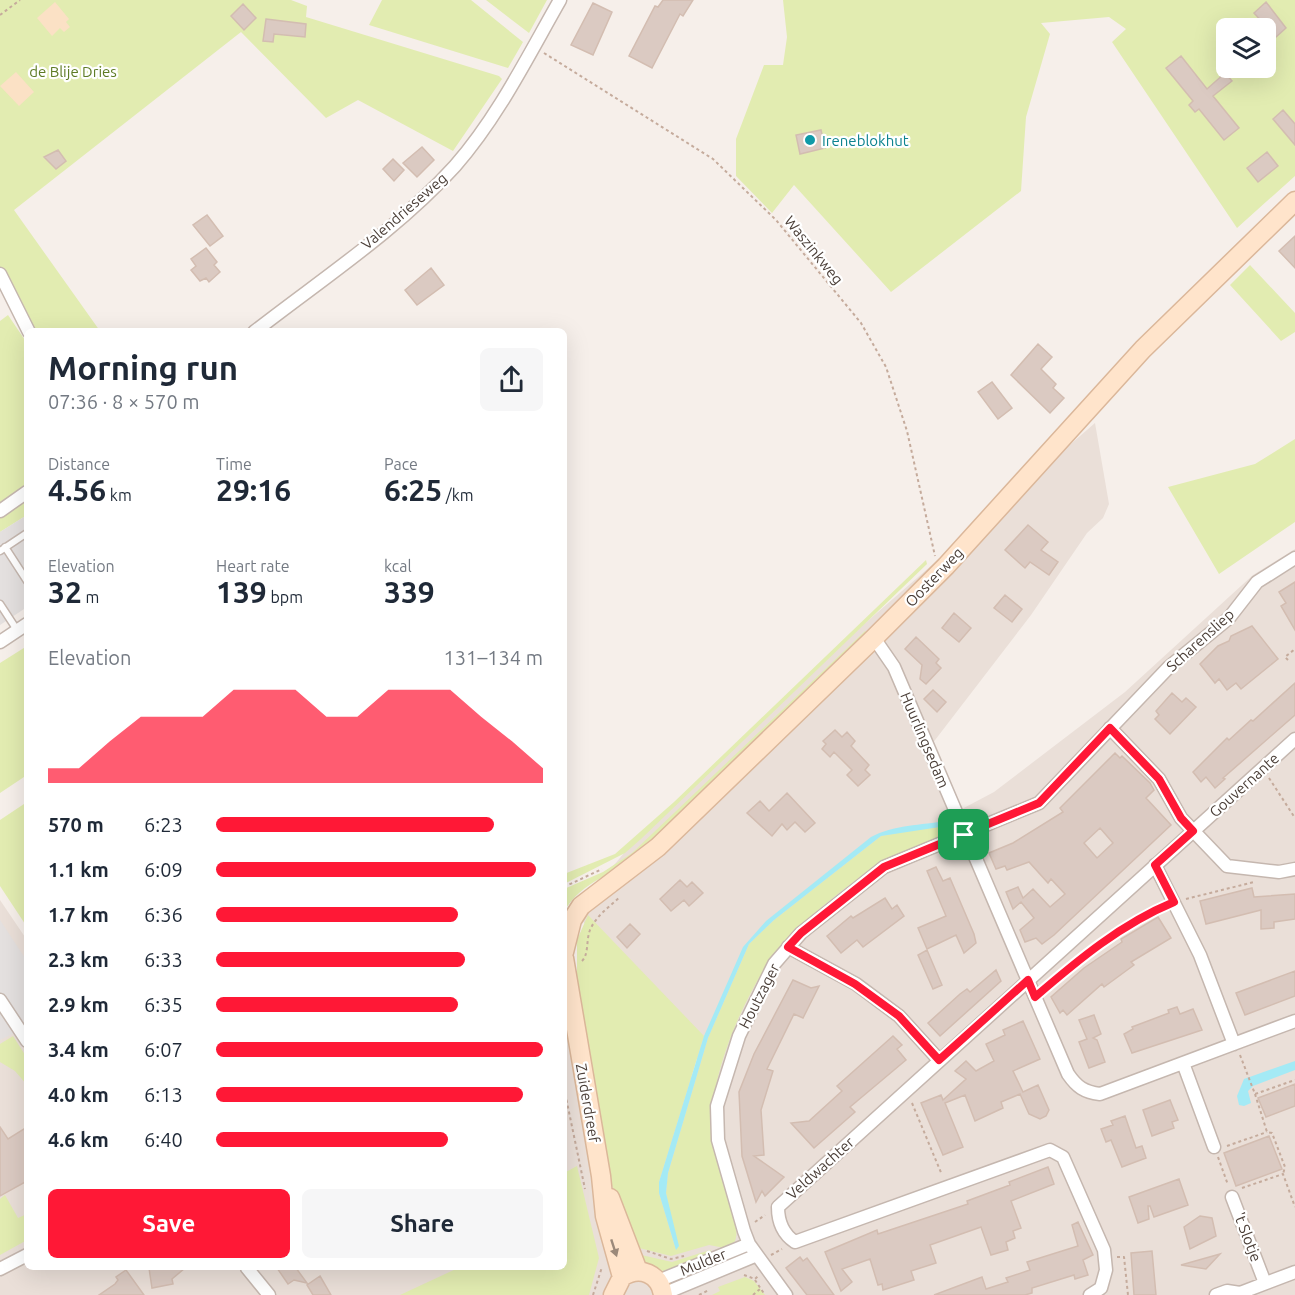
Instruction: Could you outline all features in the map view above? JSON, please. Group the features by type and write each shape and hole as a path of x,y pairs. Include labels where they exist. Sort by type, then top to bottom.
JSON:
{"street":[{"name":"Valendrieseweg","path":"259,328 425,197 456,164 478,135 560,0"},
{"name":"Oosterweg","path":"567,937 580,906 658,847 874,638 942,557 1143,349 1295,201"},
{"path":"0,274 27,328"},
{"path":"0,511 24,494"},
{"name":"Scharensliep","path":"1110,728 1169,666 1229,618 1257,582 1295,558"},
{"path":"0,642 22,627"},
{"name":"Huurlingsedam","path":"874,638 894,667 1068,1074 1076,1085 1087,1093 1100,1094 1295,1021"},
{"path":"1110,728 1159,779 1181,818 1227,866 1279,872 1295,869"},
{"name":"Houtzager","path":"761,1261 749,1244 744,1231 718,1140 717,1106 739,1036 765,979 788,947 818,919 884,867 1039,803 1110,728"},
{"name":"Gouvernante","path":"1193,831 1295,739"},
{"name":"Veldwachter","path":"795,1242 785,1236 778,1216 778,1207 1193,831"},
{"path":"1155,865 1200,955 1234,1044"},
{"path":"788,947 830,968 899,1016 939,1060"},
{"name":"Zuiderdreef","path":"567,976 601,1176 630,1274"},
{"path":"0,1000 24,1036"},
{"path":"1183,1063 1215,1149"},
{"path":"795,1242 1042,1151 1058,1153 1063,1157 1106,1258 1101,1288 1090,1295"},
{"name":"'t Slotje","path":"1231,1194 1265,1283"},
{"name":"Mulder","path":"662,1290 749,1244"},
{"path":"0,1269 24,1256"},
{"path":"761,1261 786,1295"},
{"name":"Mulder","path":"662,1290 761,1261"},
{"path":"249,1270 269,1295"},
{"path":"613,1295 616,1285 630,1274 646,1272 662,1290"},
{"path":"1216,1295 1227,1291 1240,1294 1295,1272"}],"lane":[{"path":"24,535 3,549 24,577"},
{"path":"0,604 22,627"}],"path":[{"path":"0,15 20,0"},
{"name":"Waszinkweg","path":"534,46 713,159 776,220 861,323 886,367 942,557"},
{"path":"1288,660 1285,657 1295,648"},
{"path":"1262,769 1295,818"},
{"path":"567,885 604,868"},
{"path":"1035,997 1113,934 1174,902 1259,881"},
{"path":"1234,1044 1247,1073 1267,1132"},
{"path":"1254,1093 1295,1080"},
{"path":"906,1089 946,1186"},
{"name":"Zuiderdreef","path":"567,1102 586,1192"},
{"path":"1231,1194 1215,1149 1267,1132 1272,1133 1285,1167 1283,1174 1295,1207"},
{"name":"'t Slotje","path":"1231,1194 1283,1174"},
{"path":"744,1231 778,1207"},
{"path":"755,1279 761,1261 795,1242"},
{"path":"1106,1258 1124,1257 1128,1295"},
{"path":"593,1295 596,1279 604,1262"},
{"path":"735,1278 745,1275 755,1279 765,1295"},
{"path":"753,1295 760,1288"}],"shaded area":[{"path":"1095,423 1109,504 1103,518 1087,533 1031,615 932,744 960,810 994,792 1125,692 1253,575 1295,549 1295,1295 0,1295 0,900 24,936 24,1270 567,1270 567,1021 625,1219 699,1060 575,912 629,847 863,625"},
{"path":"24,517 24,609 0,625 0,532"},
{"path":"0,920 24,956 24,1028 0,1040"}],"green space":[{"name":"de Blije Dries","path":"0,0 291,0 307,6 306,17 499,76 502,79 453,151 358,100 326,118 241,32 14,210 98,328 33,328 0,269"},
{"path":"382,0 471,0 523,42 508,68 369,25"},
{"path":"486,0 547,0 529,33"},
{"path":"783,0 1295,0 1295,176 1237,228 1112,42 1126,29 1109,17 1041,23 1050,34 1026,117 1021,191 891,292 794,185 772,213 736,176 736,139 764,65 783,65 787,37"},
{"path":"1250,265 1295,313 1295,332 1281,341 1230,285"},
{"path":"8,315 24,339 24,489 0,505 0,321"},
{"path":"1295,439 1295,522 1219,574 1168,487 1255,464"},
{"path":"24,501 24,517 0,532 0,517"},
{"path":"926,560 927,564 641,839 625,853 567,882 567,873 615,854 674,802"},
{"path":"865,631 869,635 643,851 580,892 567,907 567,888 603,872 632,853"},
{"path":"24,648 24,777 0,793 0,663"},
{"path":"24,804 24,922 0,886 0,820"},
{"path":"955,819 954,833 880,864 859,877 823,906 780,947 753,988 721,1067 714,1094 712,1120 713,1142 736,1223 734,1243 725,1248 709,1245 671,1256 635,1247 609,1177 577,984 577,940 588,915 704,1036 659,1182 659,1193 676,1250 666,1193 668,1173 708,1038 749,944 774,920 881,836 946,824"},
{"path":"13,1036 24,1053 24,1082 15,1071 0,1062 0,1044"},
{"path":"577,1166 599,1258 589,1295 400,1295 454,1270 567,1270 567,1171"},
{"path":"5,1195 18,1218 24,1215 24,1242 0,1255 0,1199"},
{"path":"710,1250 714,1253 663,1271 646,1265 637,1254 672,1262"},
{"path":"745,1277 754,1281 765,1295 712,1295 720,1291 718,1287"}],"sand":[{"path":"55,2 69,19 66,22 70,27 64,32 60,28 52,36 37,18"},
{"path":"16,72 34,92 19,106 0,86"}],"water":[{"path":"946,821 946,825 940,827 881,836 774,920 749,944 708,1038 668,1173 666,1193 679,1246 676,1250 659,1193 659,1182 704,1036 743,947 766,921 871,837 898,828"},
{"path":"1295,1061 1295,1070 1253,1086 1248,1091 1251,1103 1244,1106 1239,1105 1237,1096 1244,1079"}],"building":[{"path":"663,0 693,0 683,16 680,14 652,68 629,56 655,6 658,7"},
{"path":"1266,2 1286,28 1276,37 1276,18 1259,18 1254,13"},
{"path":"593,3 612,12 593,55 571,45"},
{"path":"243,4 256,18 244,30 231,16"},
{"path":"266,19 306,24 305,37 274,34 273,42 263,41"},
{"path":"1181,56 1207,89 1219,78 1229,78 1232,81 1213,96 1239,128 1224,140 1199,109 1195,112 1189,105 1193,101 1166,68"},
{"path":"1283,110 1295,124 1295,145 1273,119"},
{"name":"Ireneblokhut","path":"821,130 825,148 800,154 796,135"},
{"path":"422,147 434,160 417,177 403,163"},
{"path":"58,150 66,161 56,169 44,157"},
{"path":"1267,152 1278,166 1258,182 1247,168"},
{"path":"393,159 404,170 394,181 383,169"},
{"path":"207,215 223,236 210,246 193,225"},
{"path":"1295,236 1295,268 1279,251"},
{"path":"206,248 217,262 214,265 220,272 209,282 206,278 200,281 191,270 196,266 191,259"},
{"path":"431,268 444,285 417,305 405,290"},
{"path":"1038,344 1052,357 1041,369 1056,384 1053,388 1064,398 1050,413 1011,375"},
{"path":"992,382 1012,408 998,419 978,392"},
{"path":"1028,525 1048,542 1041,550 1058,562 1049,575 1030,562 1025,568 1005,550"},
{"path":"1295,582 1295,630 1281,606 1286,603 1279,592"},
{"path":"1005,595 1022,609 1012,622 994,608"},
{"path":"954,613 971,628 959,642 942,628"},
{"path":"1252,626 1278,659 1241,689 1236,683 1227,690 1219,679 1215,683 1200,664 1218,646 1229,641 1231,636"},
{"path":"916,637 939,659 936,663 941,668 926,684 920,679 922,665 905,649"},
{"path":"1295,683 1295,715 1223,778 1225,779 1215,788 1206,777 1201,782 1193,772 1227,738 1229,740 1251,720 1253,721"},
{"path":"933,690 946,702 937,712 924,699"},
{"path":"1172,693 1182,702 1186,698 1196,707 1170,734 1155,719 1159,715 1156,711"},
{"path":"835,730 842,737 847,732 855,741 851,746 869,765 865,770 870,775 858,786 847,775 852,770 834,752 830,757 822,749 826,744 823,741"},
{"path":"1115,753 1120,758 1122,756 1150,783 1154,790 1146,798 1171,825 1054,935 1042,944 1036,938 1025,942 1020,930 1034,918 1021,902 1013,909 1006,892 1018,887 1023,898 1033,889 1050,907 1065,894 1051,879 1048,883 1029,862 1007,870 1005,866 996,869 989,853 1013,843 1063,812 1060,808","holes":["1100,828 1113,843 1097,858 1084,843"]},
{"path":"787,793 815,823 805,832 795,822 787,830 782,824 772,836 747,813 760,801 769,811"},
{"path":"936,867 943,881 950,878 974,934 976,943 964,953 956,935 927,949 918,928 946,916 927,871"},
{"path":"680,880 687,887 692,882 703,893 689,906 684,900 671,911 660,899"},
{"path":"1252,888 1254,897 1295,894 1295,919 1274,922 1274,928 1261,929 1261,910 1206,924 1200,901"},
{"path":"885,898 892,909 897,905 904,916 863,947 857,940 841,953 827,936 851,916 853,918"},
{"path":"1158,917 1171,938 1131,962 1134,965 1104,987 1102,984 1067,1015 1063,1010 1060,1013 1051,997 1084,968 1122,942 1121,939"},
{"path":"630,924 640,934 627,948 617,937"},
{"path":"927,950 942,985 933,989 918,955"},
{"path":"996,970 1001,981 940,1036 928,1023 960,994 967,989 970,992"},
{"path":"1295,971 1295,996 1245,1015 1236,993"},
{"path":"793,980 811,988 819,986 803,1018 794,1014 767,1069 773,1071 761,1110 764,1155 754,1156 784,1177 765,1196 762,1191 756,1202 742,1156 739,1092 754,1054"},
{"path":"1177,1007 1180,1014 1193,1009 1202,1030 1132,1053 1124,1034 1133,1029 1132,1027 1169,1013 1168,1010"},
{"path":"1094,1015 1101,1034 1093,1038 1097,1040 1105,1062 1089,1068 1079,1042 1087,1039 1079,1020"},
{"path":"1023,1021 1040,1059 1013,1071 1023,1092 1038,1085 1049,1110 1046,1116 1040,1119 1029,1114 1020,1094 1001,1102 1003,1108 975,1121 965,1095 945,1103 963,1147 943,1155 921,1103 941,1095 943,1100 966,1079 955,1071 966,1061 976,1071 994,1061 986,1044 1005,1035 1003,1030"},
{"path":"893,1036 902,1045 897,1049 906,1060 850,1107 855,1112 814,1148 791,1123 809,1121 842,1091 837,1086"},
{"path":"1295,1084 1295,1106 1266,1117 1258,1098"},
{"path":"1170,1100 1178,1120 1172,1122 1174,1128 1152,1136 1143,1110"},
{"path":"1125,1116 1136,1148 1142,1146 1146,1158 1122,1167 1111,1140 1106,1142 1101,1129 1113,1125 1111,1121"},
{"path":"0,1127 8,1139 24,1129 24,1183 0,1196"},
{"path":"1269,1136 1282,1169 1236,1186 1224,1153"},
{"path":"1048,1167 1054,1184 1011,1201 1021,1228 1013,1231 1015,1238 1006,1242 1008,1250 991,1255 981,1227 930,1245 936,1263 911,1271 914,1280 883,1290 882,1284 878,1285 870,1259 842,1269 852,1282 841,1291 825,1252 877,1230 878,1234 968,1204 967,1201 1010,1185 1009,1182"},
{"path":"1179,1179 1188,1205 1154,1217 1148,1206 1149,1219 1138,1223 1129,1197"},
{"path":"1200,1216 1212,1218 1216,1236 1190,1249 1184,1227"},
{"path":"1078,1222 1093,1255 1083,1260 1088,1275 1075,1279 1074,1275 1032,1288 1032,1293 1025,1295 934,1295 982,1277 986,1289 1008,1282 1006,1278 1030,1270 1027,1262 1078,1246 1072,1225"},
{"path":"1152,1251 1156,1295 1134,1295 1131,1253"},
{"path":"1220,1254 1206,1269 1181,1265"},
{"path":"800,1257 803,1261 807,1258 834,1295 807,1295 786,1268"},
{"path":"126,1270 144,1295 99,1295 115,1284 118,1280 116,1277"},
{"path":"149,1270 183,1270 172,1279 173,1284 152,1288"},
{"path":"278,1270 297,1270 307,1283 294,1280 288,1284"},
{"path":"320,1276 331,1295 313,1295 307,1285"}],"place":[{"name":"Ireneblokhut","path":"810,140"}],"route":[{"path":"1110,728 1159,779 1181,818 1193,831 1155,865 1174,902 1158,908 1113,934 1035,997 1028,980 939,1060 899,1016 830,968 788,947 801,933 867,878 884,867 964,835 1039,803 1110,728"}]}
